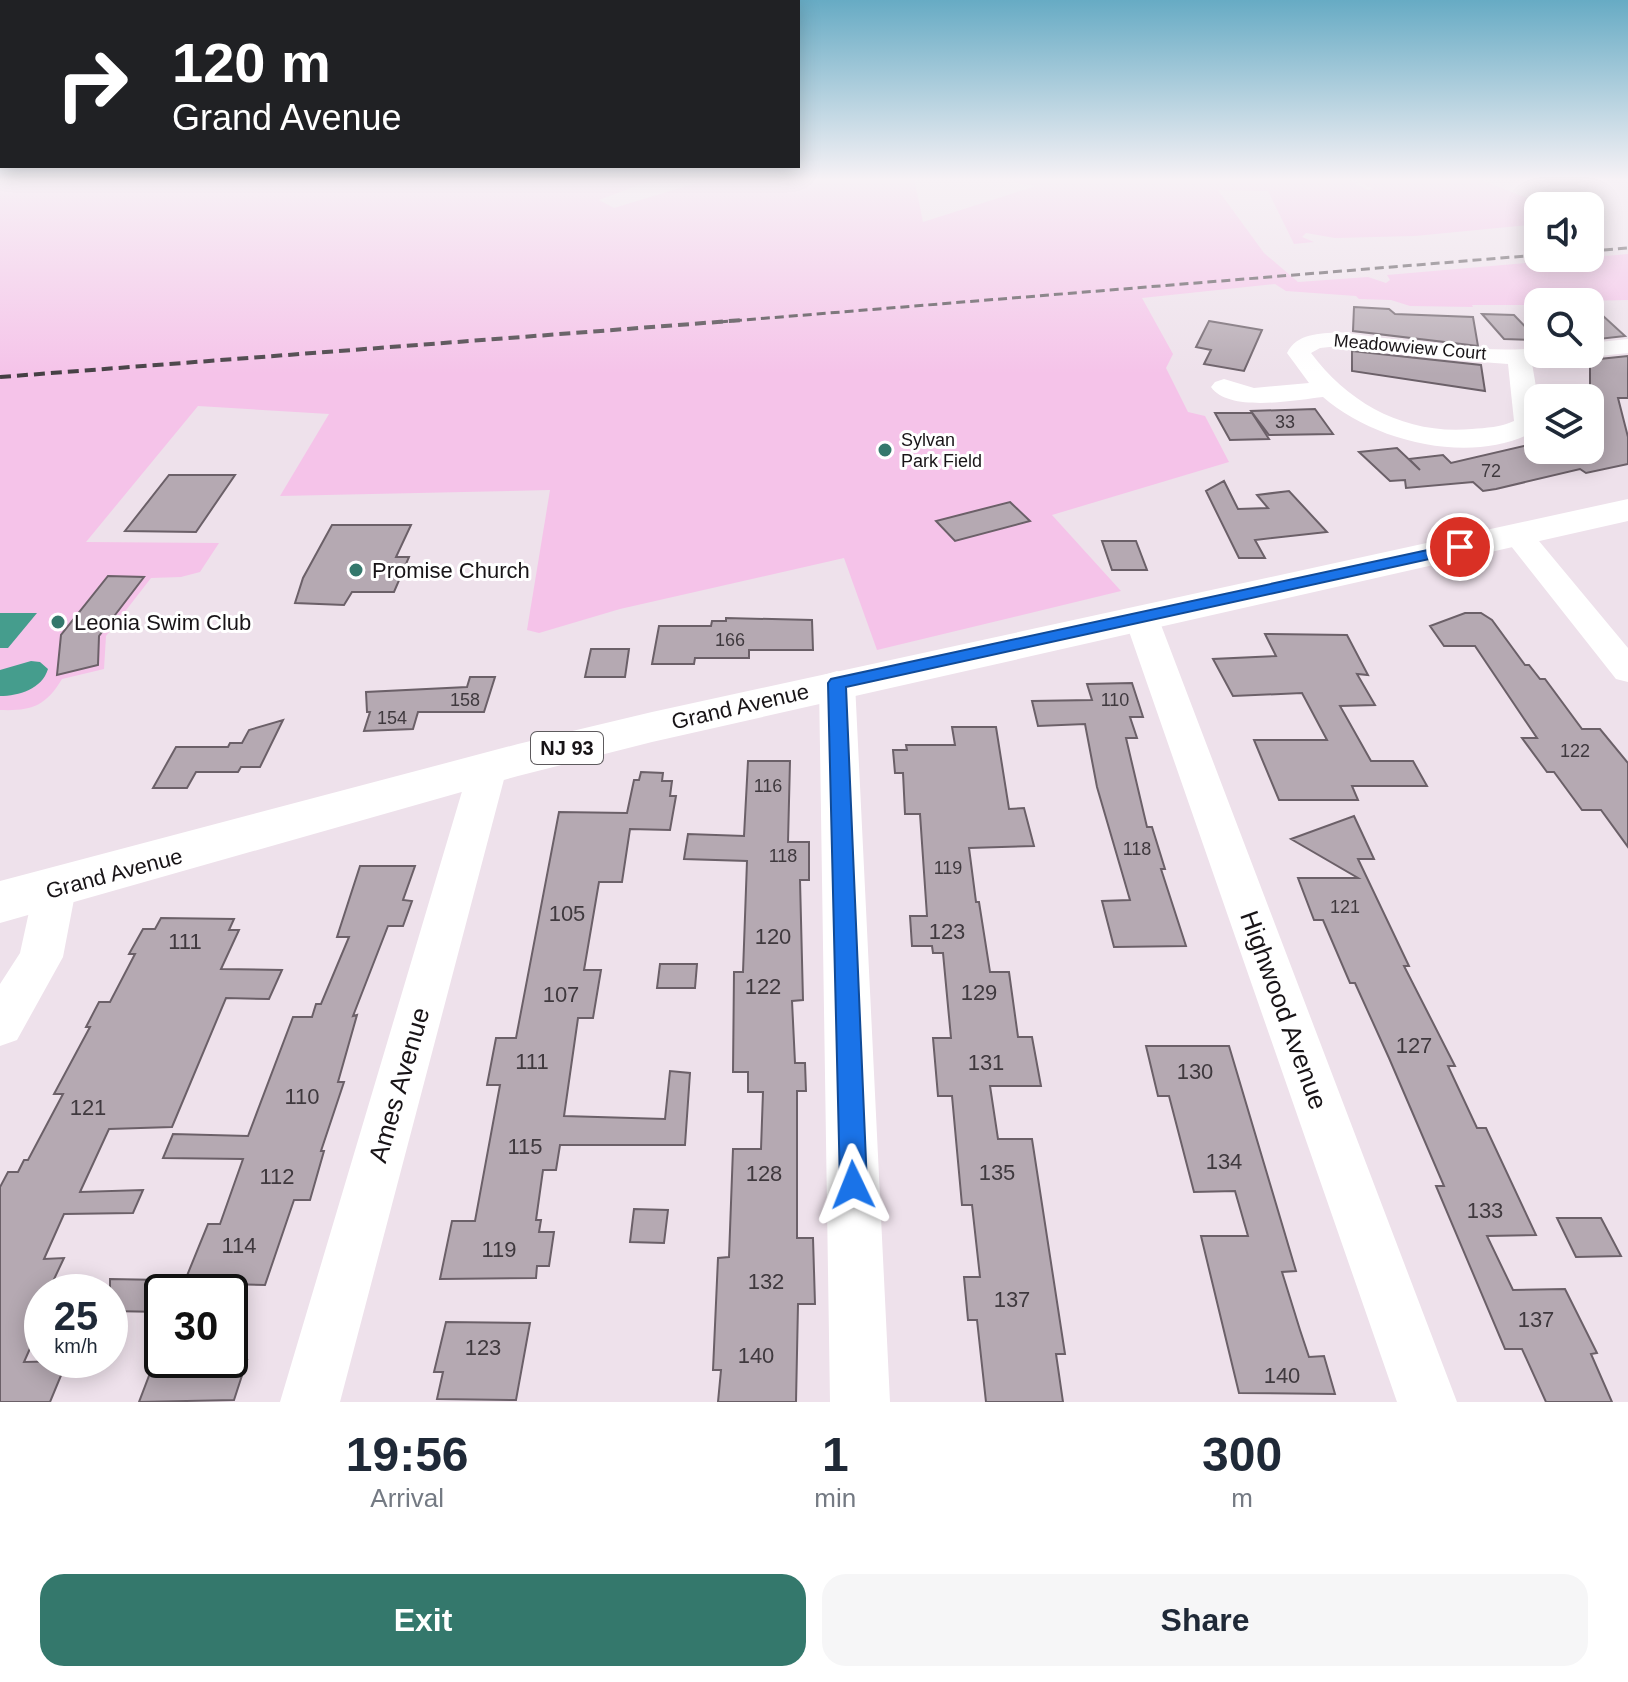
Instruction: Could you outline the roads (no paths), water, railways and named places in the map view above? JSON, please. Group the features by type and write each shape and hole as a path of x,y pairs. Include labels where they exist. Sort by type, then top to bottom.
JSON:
{"main road":[{"name":"Grand Avenue","path":"0,902 488,768 837,683 1628,510"}],"street":[{"name":"Meadowview Court","path":"1519,357 1528,418 1526,425 1518,430 1493,435 1447,440 1409,435 1356,409 1331,389 1299,353 1301,348 1315,341 1339,339 1431,351 1524,356"},
{"path":"1604,349 1628,346"},
{"path":"1224,387 1252,396 1331,389"},
{"path":"1518,535 1628,671"},
{"name":"Highwood Avenue","path":"1141,617 1427,1402"},
{"path":"837,683 860,1402"},
{"name":"Ames Avenue","path":"310,1402 488,768"},
{"path":"0,1025 41,957 55,889"}],"railway":[{"path":"1604,250 1628,248"},
{"path":"719,322 1524,256"},
{"path":"0,377 743,320"}],"place":[{"name":"Sylvan Park Field","path":"885,450"},
{"name":"Promise Church","path":"356,570"},
{"name":"Leonia Swim Club","path":"58,622"}]}
